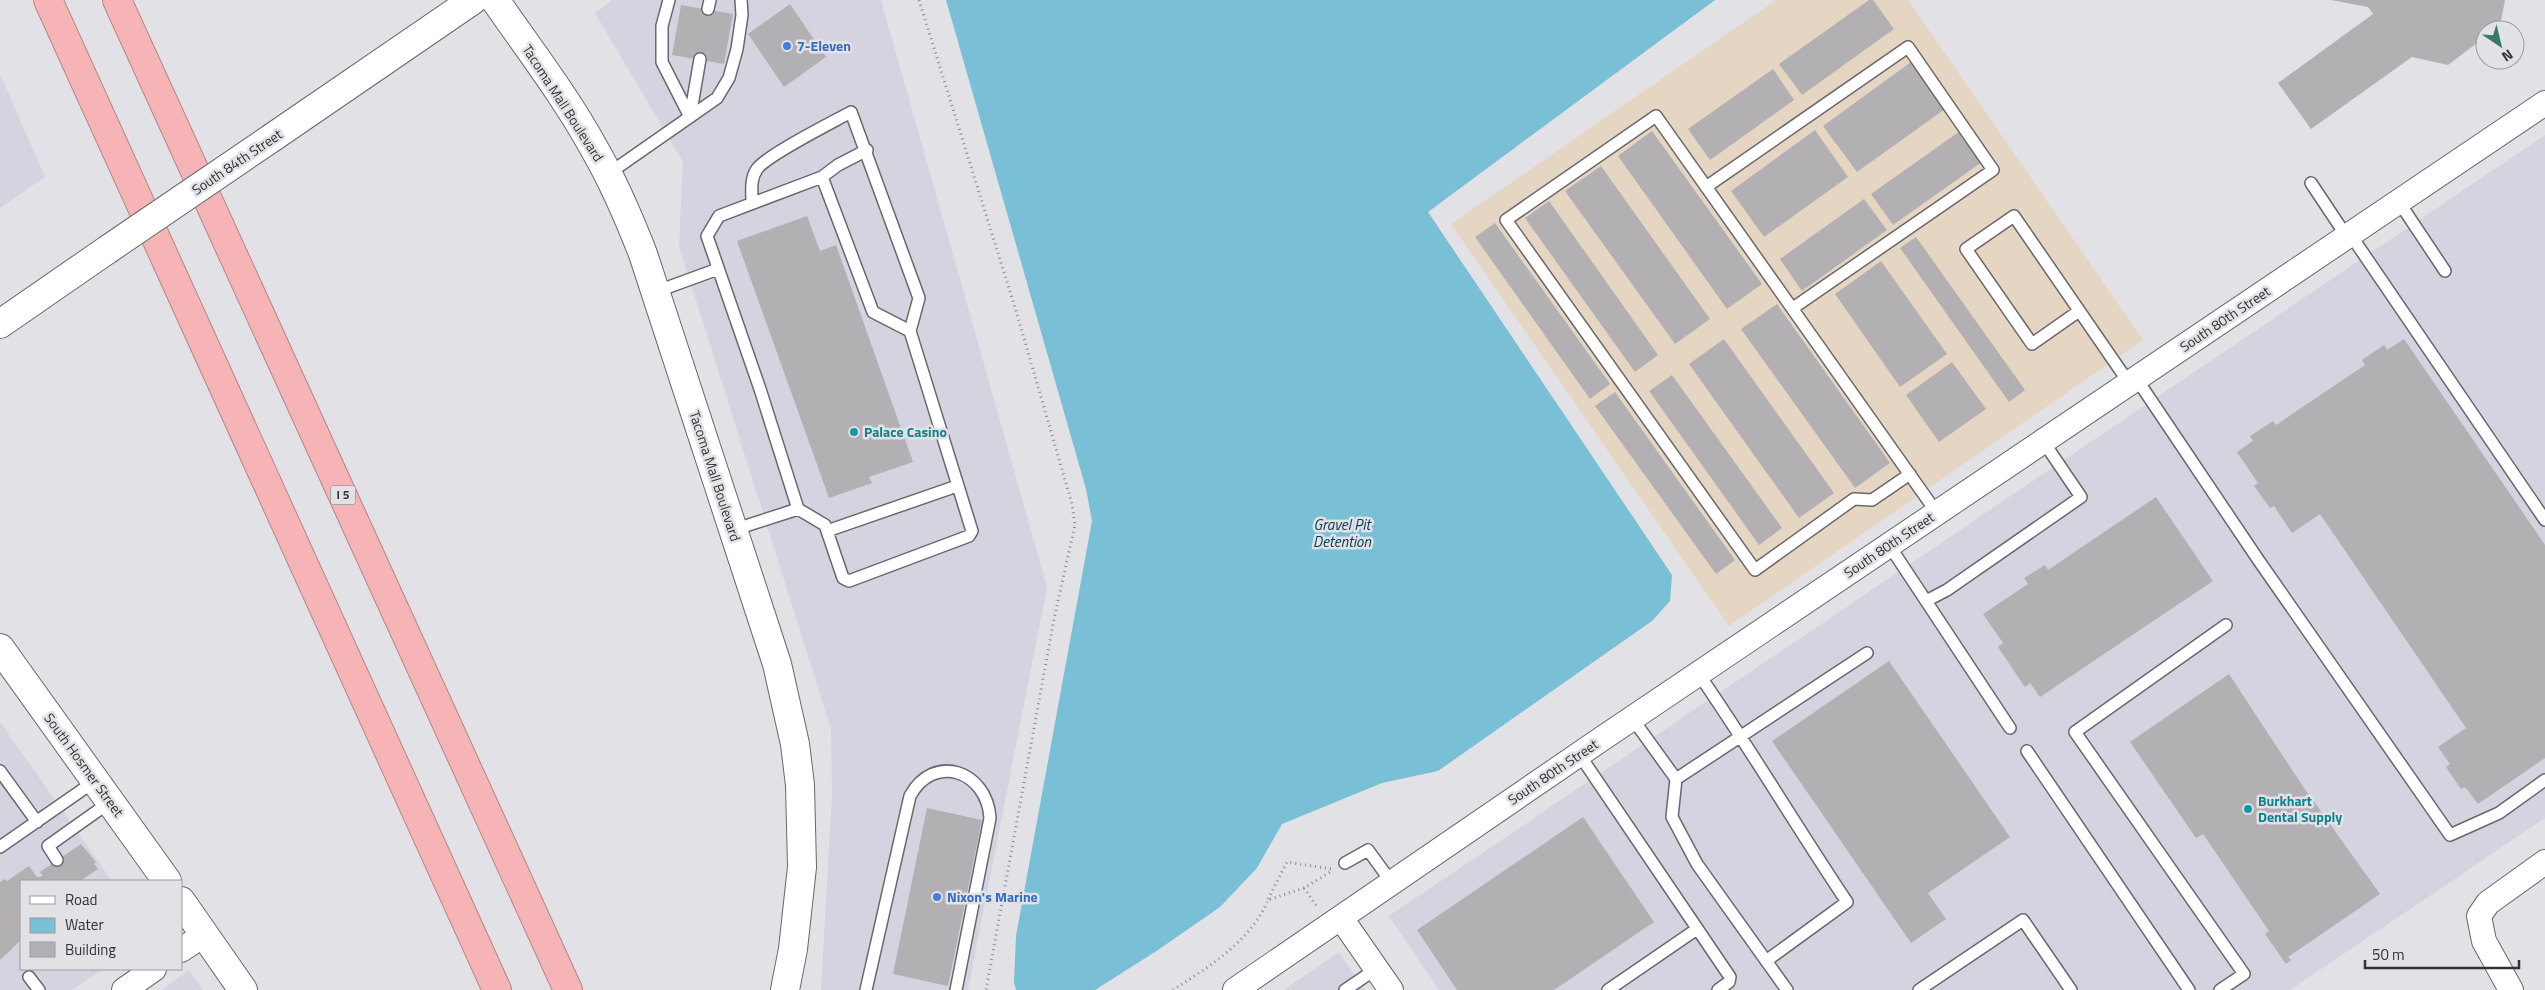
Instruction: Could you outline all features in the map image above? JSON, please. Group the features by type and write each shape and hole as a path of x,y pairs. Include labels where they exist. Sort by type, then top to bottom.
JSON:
{"highway":[{"path":"48,0 497,990"},
{"name":"I 5","path":"117,0 568,990"}],"main road":[{"name":"South 84th Street","path":"0,324 473,0"},
{"name":"Tacoma Mall Boulevard","path":"495,0 576,117 608,174 629,219 655,292 779,672 795,744 800,785 802,867 794,949 785,990"},
{"name":"South Hosmer Street","path":"7,663 103,791 166,880"},
{"path":"182,902 243,990"}],"street":[{"name":"South 80th Street","path":"1235,990 1331,915 1392,883 1698,673 2348,235 2543,108"},
{"path":"2507,984 2484,941 2479,916 2488,902 2545,862"},
{"path":"1331,915 1391,990"},
{"path":"182,949 205,934"},
{"path":"124,990 153,970"}],"lane":[{"path":"668,0 662,26 662,62 690,117"},
{"path":"608,174 718,98 729,78 738,49 742,15 741,0"},
{"path":"1706,187 1908,47 1993,170 1793,308"},
{"path":"690,117 700,59"},
{"path":"752,203 752,179 758,168 771,158 851,112 867,150 919,298 910,332 972,531 969,536 849,581 843,578 825,525 798,510 760,388 707,236 718,216 822,177 838,165 867,150"},
{"path":"1910,474 1872,500 1854,499 1755,570 1506,220 1656,116 1937,512"},
{"path":"822,177 873,312 910,332"},
{"path":"2311,183 2446,374 2545,520"},
{"path":"2399,202 2445,271"},
{"path":"2080,311 2032,344 1966,249 2014,216 2080,311 2133,381 2450,835 2499,813 2545,780"},
{"path":"655,292 718,269"},
{"path":"1926,601 1947,590 2081,497 2043,441"},
{"path":"827,531 957,486"},
{"path":"733,530 798,510"},
{"path":"1889,545 2010,728"},
{"path":"2220,990 2244,974 2076,732 2226,625"},
{"path":"1676,779 1867,653"},
{"path":"1698,673 1742,735 1783,806 1847,902 1766,961"},
{"path":"1632,718 1676,779 1672,817 1697,864 1787,990"},
{"path":"2027,751 2189,990"},
{"path":"1579,754 1730,977 1729,982 1718,990"},
{"path":"0,771 37,822"},
{"path":"866,990 910,796 920,782 940,772 951,771 972,778 981,788 990,807 990,818 956,990"},
{"path":"0,847 37,822 103,791"},
{"path":"58,860 48,846 103,791"},
{"path":"1345,863 1368,850 1392,883"},
{"path":"1920,990 2023,920 2071,990"},
{"path":"1608,990 1697,929"},
{"path":"1345,990 1376,969"},
{"path":"29,977 39,990"}],"path":[{"path":"919,0 1017,314 1072,504 1075,525 1054,619 986,990"},
{"path":"1173,990 1230,951 1260,918 1268,900 1287,862 1335,870 1304,888 1268,900"},
{"path":"1304,888 1331,915"}],"shaded area":[{"path":"612,0 881,0 1047,587 968,990 821,990 832,794 831,729 679,246 683,162 595,13"},
{"path":"1776,0 1908,0 2143,340 1729,626 1451,224"},
{"path":"0,74 45,177 0,208"},
{"path":"2545,135 2545,818 2290,990 1439,990 1389,916"},
{"path":"0,722 111,880 20,880 20,970 102,970 72,990 0,990"},
{"path":"1339,952 1365,990 1284,990"},
{"path":"189,970 203,990 161,990"}],"water":[{"name":"Gravel Pit Detention","path":"946,0 1715,0 1428,212 1672,575 1670,601 1652,621 1438,771 1382,783 1282,824 1257,868 1220,907 1158,950 1095,990 1016,990 1014,983 1016,936 1092,521 1086,489"}],"building":[{"path":"1869,0 1873,0 1894,29 1802,95 1779,64"},
{"path":"2331,0 2505,0 2501,20 2475,20 2475,45 2448,65 2412,57 2311,129 2278,83 2373,14 2368,7"},
{"name":"7-Eleven","path":"790,4 826,57 784,87 748,34"},
{"path":"681,5 733,14 724,64 672,55"},
{"path":"1911,62 1945,109 1857,172 1823,126"},
{"path":"1773,69 1794,100 1710,160 1688,129"},
{"path":"1815,130 1848,177 1764,237 1731,191"},
{"path":"1652,131 1762,284 1727,309 1618,156"},
{"path":"1960,131 1982,162 1893,225 1871,194"},
{"path":"1601,166 1710,319 1675,344 1565,191"},
{"path":"1864,199 1887,230 1802,291 1780,259"},
{"path":"1549,201 1658,355 1635,372 1525,218"},
{"path":"807,216 820,251 836,245 913,462 869,477 872,483 829,498 737,241"},
{"path":"1495,223 1610,384 1590,399 1475,237"},
{"path":"1916,237 2025,390 2009,402 1900,248"},
{"path":"1881,261 1947,354 1900,387 1835,294"},
{"path":"1777,304 1890,463 1855,488 1741,329"},
{"path":"1724,339 1834,493 1799,518 1689,364"},
{"path":"2404,339 2545,545 2545,758 2478,804 2465,787 2461,789 2446,767 2450,764 2438,747 2466,728 2320,514 2292,533 2274,506 2270,508 2254,486 2258,483 2237,452 2253,441 2250,436 2273,421 2276,425 2365,365 2362,360 2384,345 2387,350"},
{"path":"1952,362 1986,409 1939,442 1906,395"},
{"path":"1672,375 1782,528 1759,545 1649,391"},
{"path":"1615,392 1735,560 1716,574 1595,406"},
{"path":"2156,497 2213,581 2040,697 2030,683 2025,687 1998,647 2003,643 1983,614 2028,584 2024,578 2045,565 2048,570"},
{"path":"1889,661 2010,837 1928,893 1946,919 1911,943 1772,741"},
{"name":"Burkhart Dental Supply","path":"2229,674 2302,785 2380,894 2288,957 2291,960 2286,964 2265,934 2269,931 2203,834 2196,838 2130,742"},
{"name":"Nixon's Marine","path":"927,808 982,820 948,986 893,974"},
{"path":"1583,817 1654,922 1554,990 1457,990 1417,930"},
{"path":"81,844 96,862 94,864 98,869 82,880 20,880 20,941 0,960 0,882 5,879 7,881 29,866 37,877 43,876 40,872"}],"place":[{"name":"7-Eleven","path":"787,46"},
{"name":"Palace Casino","path":"854,432"},
{"name":"Burkhart Dental Supply","path":"2248,809"},
{"name":"Nixon's Marine","path":"937,897"}]}
